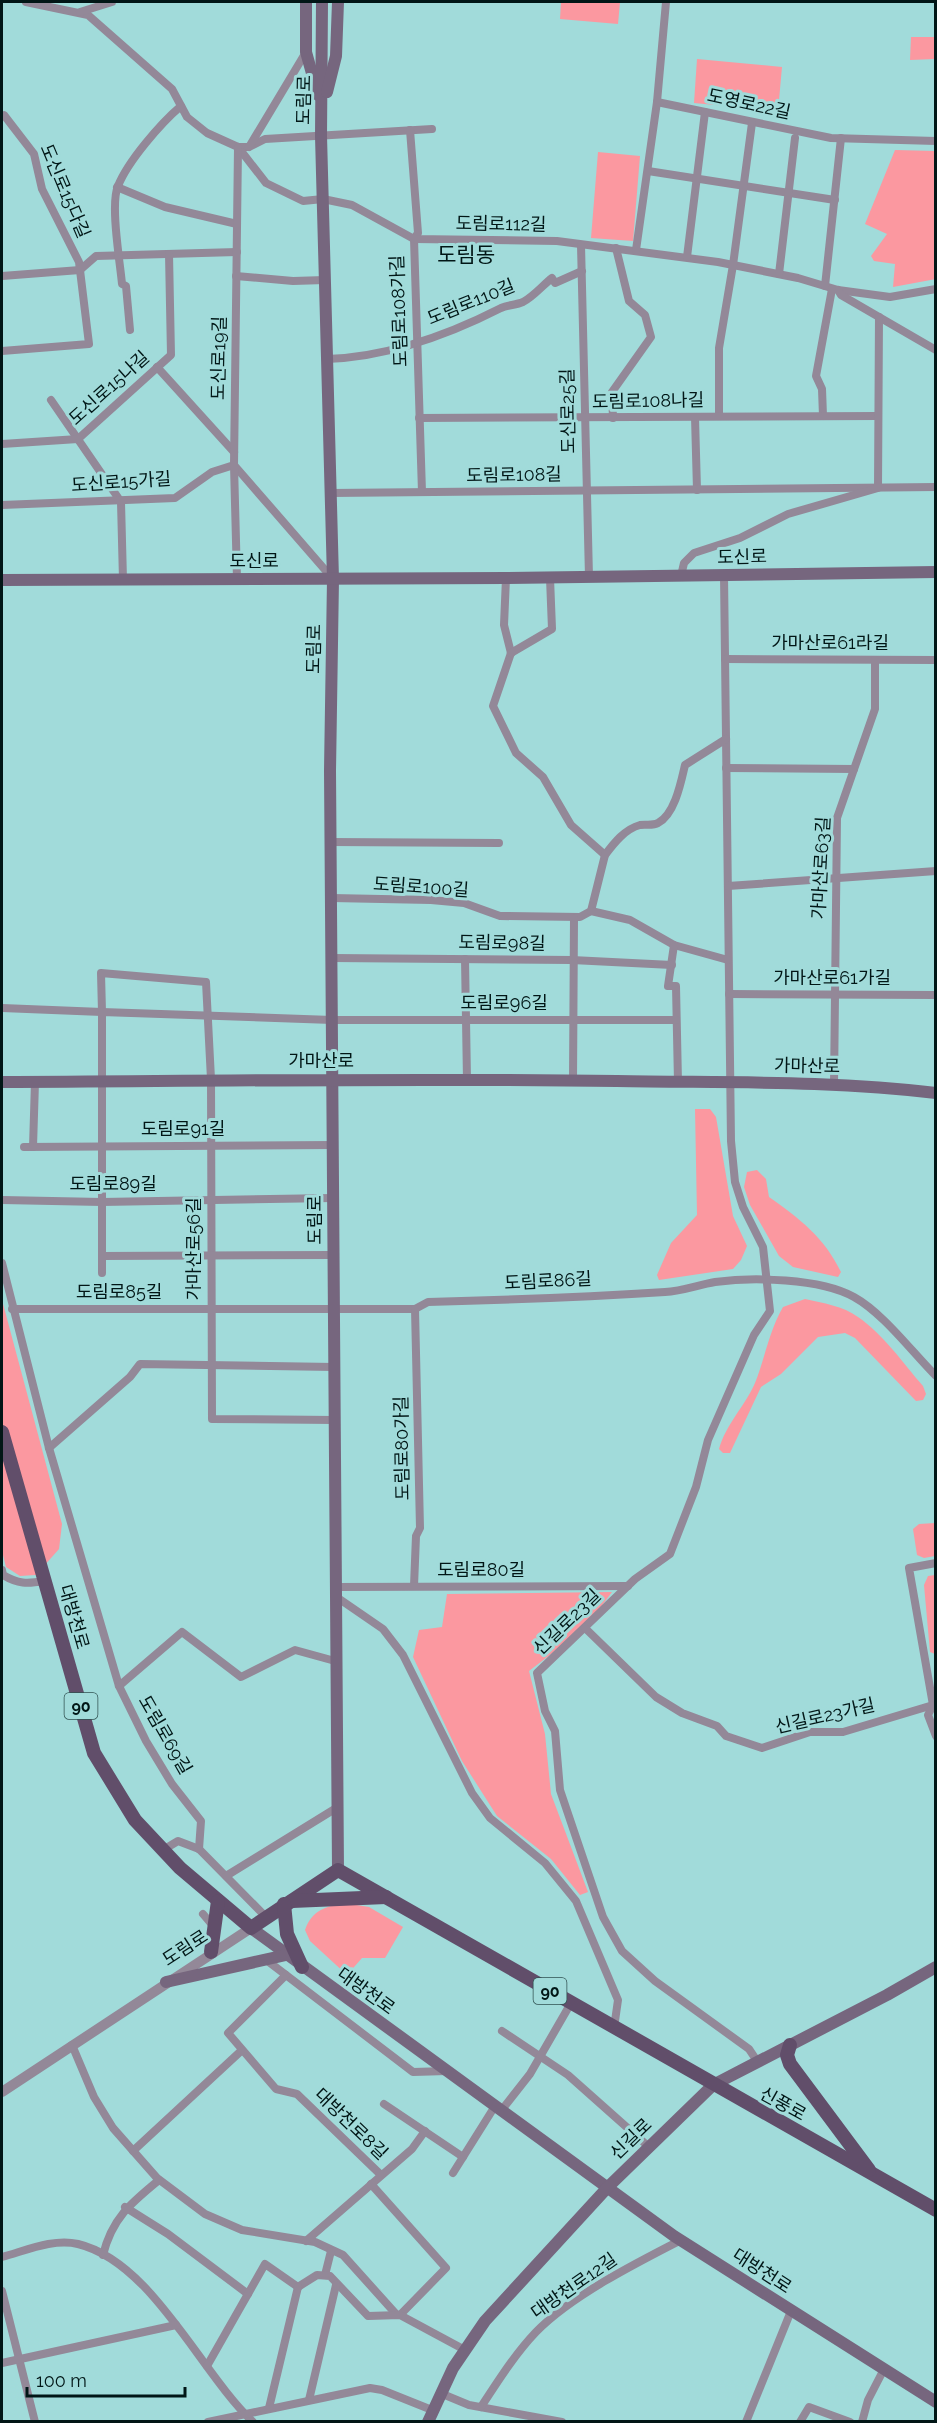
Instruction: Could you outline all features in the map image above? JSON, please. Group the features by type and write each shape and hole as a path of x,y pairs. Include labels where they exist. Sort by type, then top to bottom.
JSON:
{"main road":[{"path":"306,2 306,52 323,111"},
{"name":"도림로","path":"250,1928 338,1870 331,842 333,579 321,136 323,111 322,2"},
{"path":"323,111 336,56 338,2"},
{"name":"도신로","path":"2,580 550,578 936,572"},
{"name":"가마산로","path":"2,1082 333,1079 678,1082 872,1085 936,1093"},
{"name":"대방천로","path":"2,1432 94,1753 135,1820 163,1850 250,1928 681,2240 936,2402"},
{"name":"신풍로","path":"338,1870 936,2210"},
{"path":"302,1967 287,1934 287,1902 388,1897"},
{"path":"207,1954 218,1901"},
{"path":"166,1982 286,1955"},
{"name":"신길로","path":"430,2416 440,2393 465,2350 501,2302 608,2187 713,2085 887,1995 936,1967"},
{"path":"790,2044 787,2055 790,2064 872,2174"}],"street":[{"path":"26,2 88,15 172,89 187,117 207,134 238,147 249,147 265,139 432,129"},
{"path":"79,12 111,2"},
{"path":"636,250 657,102 666,2"},
{"path":"249,147 306,52"},
{"name":"도영로22길","path":"657,102 752,123 841,138 936,141"},
{"path":"130,330 126,286 122,284 116,207 117,187 158,126 182,106"},
{"path":"687,257 705,112"},
{"name":"도신로15다길","path":"2,116 4,115 34,154 42,189 80,262 89,344 2,351"},
{"path":"719,416 719,348 733,265 752,123"},
{"name":"도림로108가길","path":"410,130 418,233 414,239 422,492"},
{"path":"779,274 795,138"},
{"path":"823,416 822,388 816,376 832,288 835,200 841,138"},
{"path":"238,147 266,183 303,201 323,199"},
{"name":"도신로19길","path":"237,579 234,452 238,147"},
{"path":"648,171 835,200"},
{"path":"117,187 165,207 237,224"},
{"name":"도림로112길","path":"323,199 352,205 414,239 557,241 636,250 733,265 832,288 890,297 936,289"},
{"name":"도신로25길","path":"581,244 589,577"},
{"path":"613,418 612,392 651,337 645,315 629,301 616,248"},
{"path":"2,276 80,270 96,256 237,252"},
{"name":"도신로15나길","path":"2,444 78,439 171,354 169,254"},
{"name":"도림로110길","path":"327,358 362,357 417,342 488,316 503,307 523,302 552,278 555,283 582,271"},
{"path":"236,276 293,281 326,280"},
{"path":"832,288 841,296 936,350"},
{"path":"681,576 684,562 694,553 740,538 788,514 878,488 879,316"},
{"path":"157,368 234,452"},
{"path":"51,400 121,502 123,580"},
{"name":"도림로108나길","path":"419,418 878,416"},
{"path":"695,417 697,490"},
{"path":"234,465 333,579"},
{"name":"도신로15가길","path":"2,505 121,502 175,498 213,472 234,465"},
{"name":"도림로108길","path":"331,493 936,487"},
{"name":"신길로23길","path":"724,575 730,1083 735,1182 744,1207 764,1247 767,1268 765,1280 770,1311 754,1335 708,1440 696,1487 670,1554 628,1586 537,1673 545,1711 555,1731 560,1790 603,1917 622,1951 655,1981 749,2049 757,2061"},
{"path":"506,578 504,625 511,653 493,706 516,753 543,777 571,825 605,855"},
{"path":"511,653 552,629 550,578"},
{"name":"가마산로61라길","path":"725,659 936,660"},
{"name":"가마산로63길","path":"834,1085 837,818 875,709 875,660"},
{"path":"726,739 685,765 678,793 664,818 656,825 630,828 605,855 591,911 630,920 674,945 728,960"},
{"path":"726,768 854,769"},
{"path":"331,842 499,843"},
{"path":"728,886 936,871"},
{"name":"도림로100길","path":"332,898 464,903 501,916 574,918 591,911"},
{"path":"573,1081 574,918"},
{"path":"674,945 669,987 676,986 678,1082"},
{"name":"도림로98길","path":"332,958 572,960 672,965"},
{"path":"465,959 467,1080"},
{"path":"102,1273 100,973 206,982 211,1079"},
{"name":"가마산로61가길","path":"729,994 936,995"},
{"path":"2,1008 332,1020"},
{"name":"도림로96길","path":"332,1020 676,1020"},
{"name":"가마산로56길","path":"211,1079 212,1419 334,1420"},
{"name":"도림로91길","path":"35,1082 28,1147 333,1145"},
{"name":"도림로89길","path":"2,1200 102,1202 333,1198"},
{"path":"102,1256 333,1255"},
{"name":"도림로69길","path":"2,1263 49,1448 119,1686 146,1741 172,1784 201,1821 199,1849"},
{"name":"도림로86길","path":"334,1307 415,1309 428,1302 669,1292 715,1282 765,1280 814,1285 834,1289 854,1297 874,1312 936,1376"},
{"name":"도림로85길","path":"12,1309 334,1307"},
{"name":"도림로80가길","path":"414,1586 416,1536 420,1528 415,1309"},
{"path":"49,1448 130,1377 140,1364 334,1367"},
{"path":"936,1563 909,1568 933,1705 928,1715 936,1736"},
{"path":"2,1570 3,1575 16,1582 28,1584 45,1581"},
{"name":"도림로80길","path":"335,1592 414,1586 628,1586"},
{"path":"335,1592 383,1629 403,1655 472,1793 490,1818 545,1863 576,1901 618,2000 614,2028"},
{"name":"신길로23가길","path":"585,1628 656,1697 682,1713 717,1726 726,1736 762,1748 810,1732 843,1732 933,1705"},
{"path":"119,1686 182,1632 241,1677 295,1650 335,1661"},
{"path":"226,1876 338,1808"},
{"path":"163,1850 178,1841 199,1849 266,1917"},
{"path":"203,1914 214,1924 207,1954"},
{"name":"도림로","path":"2,2092 207,1954 250,1928"},
{"path":"265,1959 413,2072 447,2071"},
{"name":"대방천로8길","path":"286,1976 228,2033 241,2051 276,2089 297,2094 381,2175"},
{"path":"453,2173 498,2109 530,2074 571,2003"},
{"path":"502,2031 541,2055 649,2147"},
{"path":"72,2045 94,2097 112,2128 159,2180 205,2214 242,2230 315,2242 343,2255 396,2314 465,2350"},
{"path":"133,2151 241,2051"},
{"path":"384,2104 463,2157"},
{"path":"306,2241 412,2149 425,2131"},
{"path":"103,2255 107,2237 125,2207 159,2180"},
{"path":"269,2408 298,2287 317,2275 330,2276 336,2285 368,2316 400,2315 446,2268 371,2184"},
{"path":"125,2207 168,2234 248,2294"},
{"name":"대방천로12길","path":"481,2407 516,2356 558,2313 628,2267 681,2240"},
{"path":"2,2257 59,2243 77,2244 103,2255 137,2281 176,2325 245,2414 253,2421"},
{"path":"325,2275 331,2251"},
{"path":"207,2366 265,2264 298,2287"},
{"path":"309,2400 336,2285"},
{"path":"2,2291 35,2421"},
{"path":"746,2421 791,2311"},
{"path":"2,2363 176,2325"},
{"path":"862,2421 868,2400 884,2369"},
{"path":"208,2421 370,2388 382,2390 430,2416"},
{"path":"440,2393 456,2401 481,2407 562,2421"},
{"path":"800,2421 809,2407 843,2420"}],"shaded area":[{"path":"561,2 620,2 618,24 560,19"},
{"path":"911,37 935,37 935,59 910,60"},
{"path":"697,59 782,67 778,111 694,103"},
{"path":"895,150 935,151 936,279 893,287 895,264 874,261 871,256 887,234 865,224"},
{"path":"598,152 640,156 633,241 591,238"},
{"path":"695,1109 710,1109 716,1117 733,1216 747,1246 741,1260 733,1269 659,1280 657,1275 671,1243 697,1215"},
{"path":"757,1170 766,1179 769,1197 801,1221 827,1249 841,1272 838,1277 793,1267 779,1256 750,1205 744,1187 747,1172"},
{"path":"805,1299 846,1310 867,1324 884,1340 923,1386 926,1394 923,1400 916,1401 855,1338 845,1333 818,1337 781,1374 761,1387 730,1453 723,1453 719,1449 722,1440 755,1383 774,1325 783,1307"},
{"path":"2,1300 62,1524 59,1549 36,1575 20,1576 6,1567 2,1551"},
{"path":"935,1523 935,1556 924,1558 917,1555 913,1529 919,1524"},
{"path":"936,1575 935,1654 930,1652 924,1585 928,1576"},
{"path":"612,1592 585,1628 529,1671 545,1734 551,1794 588,1892 580,1895 551,1859 497,1816 462,1761 413,1657 419,1630 442,1627 447,1594"},
{"path":"344,1903 369,1907 403,1927 385,1958 362,1958 347,1975 310,1941 305,1930 311,1918 320,1910"}],"district":[{"name":"도림동","path":"466,255"}]}
